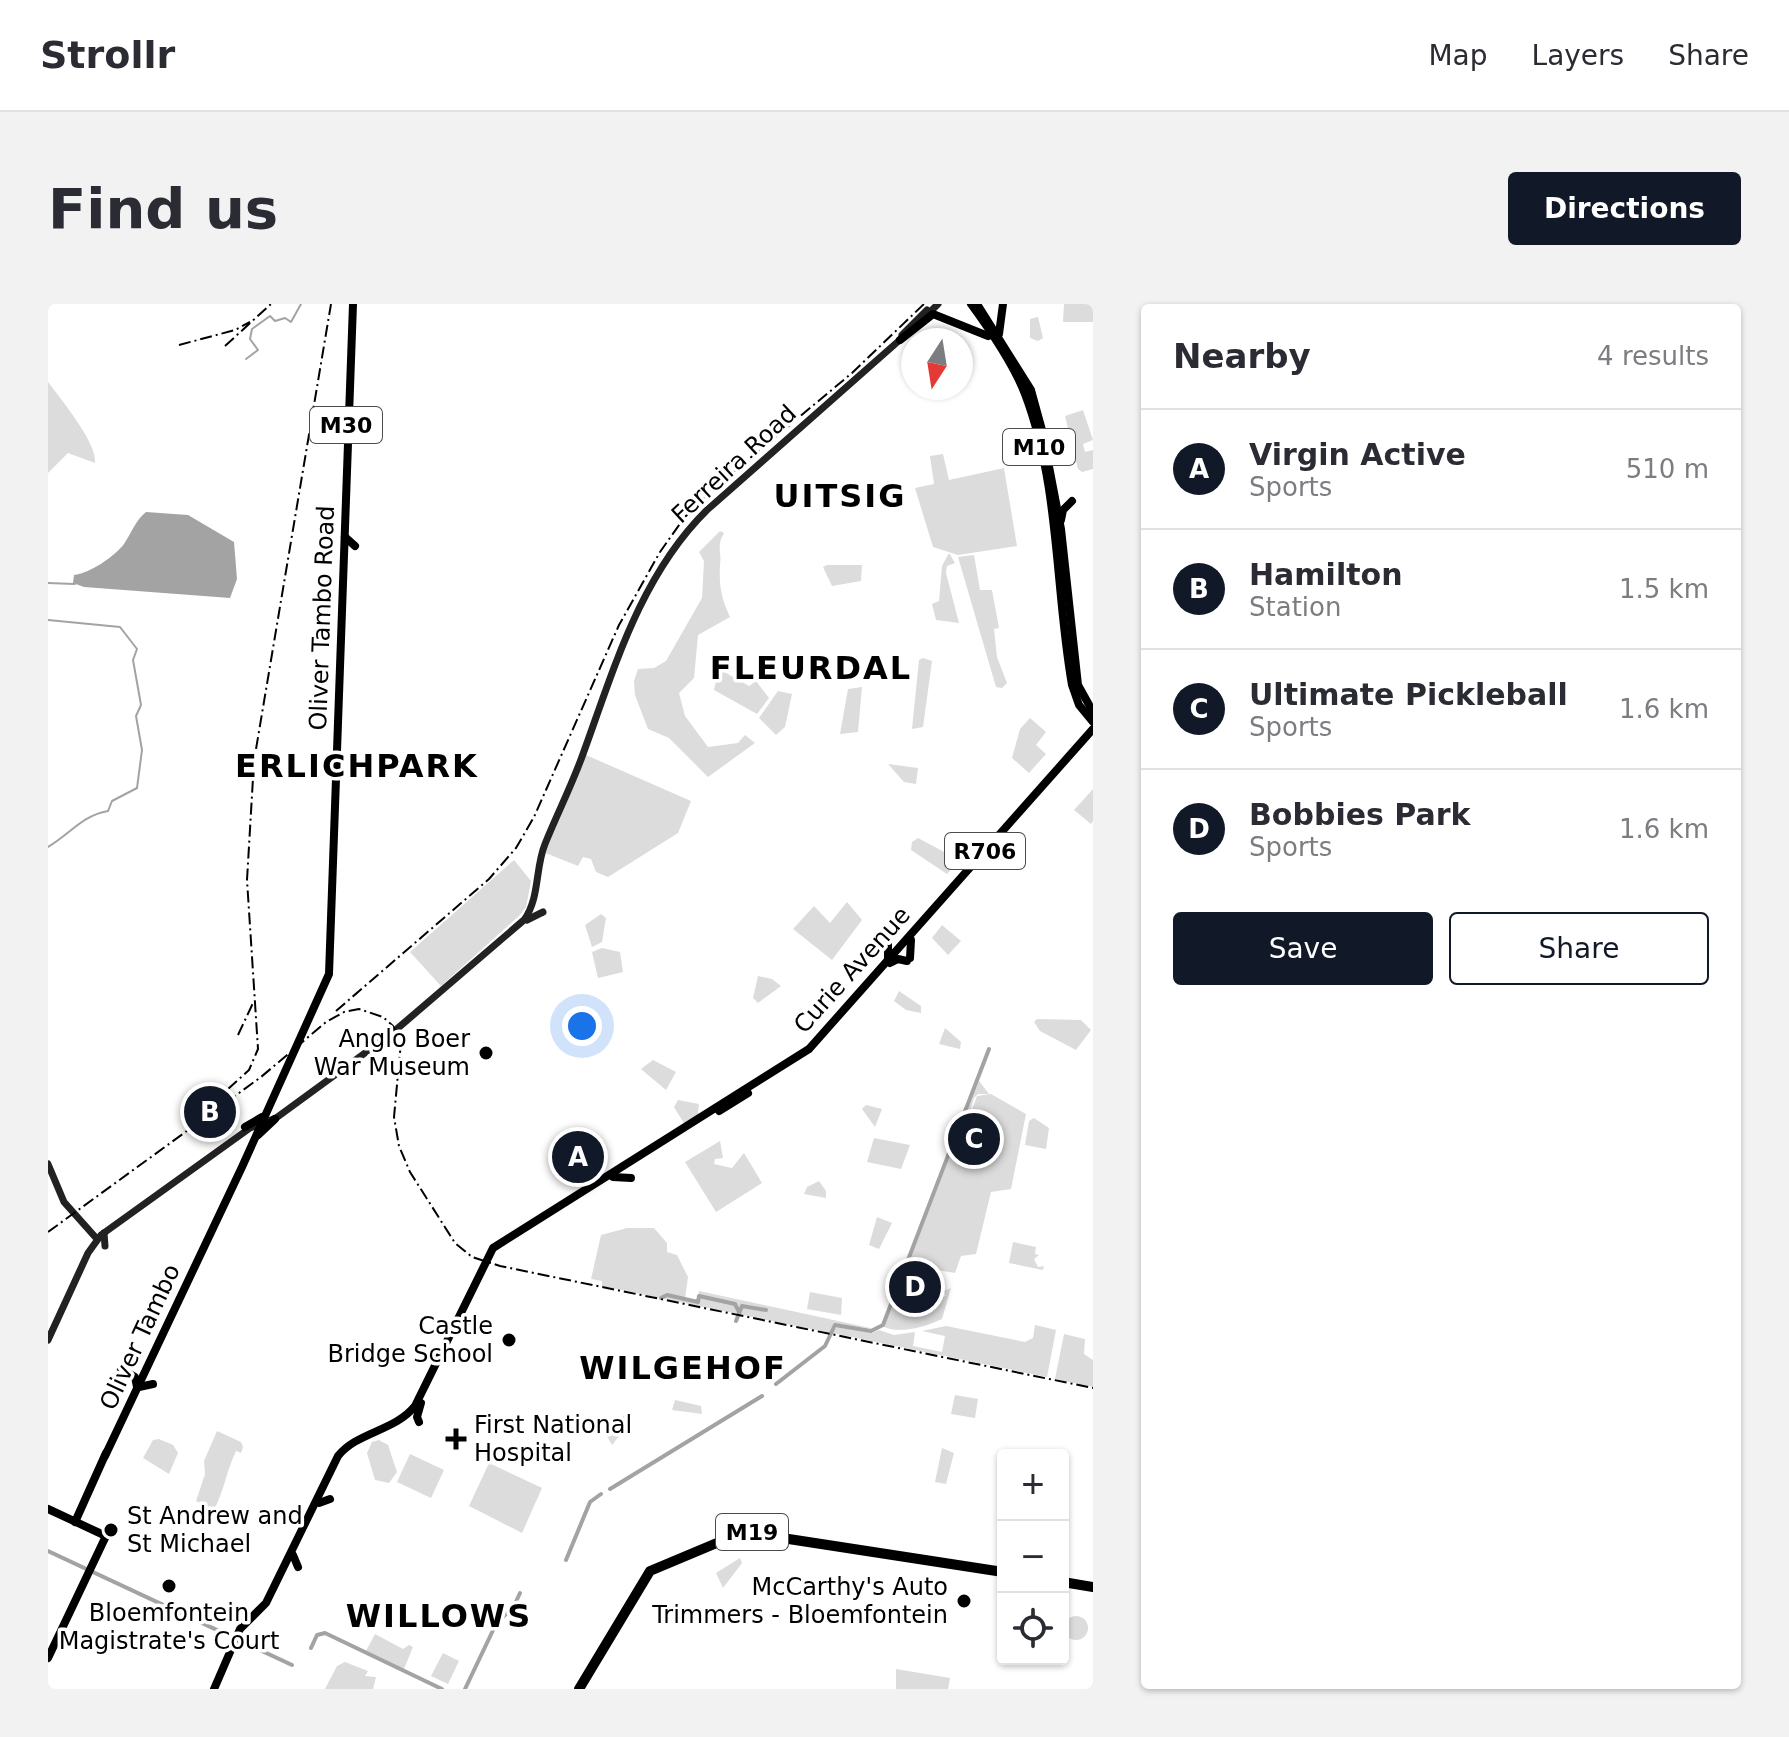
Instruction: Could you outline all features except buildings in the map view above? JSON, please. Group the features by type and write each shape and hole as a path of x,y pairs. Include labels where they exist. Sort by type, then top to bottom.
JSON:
{"highway":[{"name":"M19","path":"654,1569 732,1537 755,1534 997,1573"},
{"path":"581,1689 618,1634 640,1585 654,1569"},
{"path":"581,1689 627,1622 654,1569"},
{"path":"1069,1585 1090,1588"}],"main road":[{"path":"900,340 926,317 948,316 973,323 976,317 970,304"},
{"name":"M10","path":"970,304 1031,390 1053,480 1083,687 1092,711"},
{"path":"978,304 992,315 1002,304"},
{"name":"M10","path":"978,304 1024,391 1052,517 1070,675 1079,705 1093,722"},
{"path":"909,328 937,305 948,316 996,338 1002,304"},
{"name":"Ferreira Road","path":"529,908 542,851 631,625 692,526 937,305"},
{"name":"Oliver Tambo Road","path":"198,1258 330,970 347,323 351,306"},
{"name":"Oliver Tambo Road","path":"333,878 350,548 345,537 351,306"},
{"name":"Ferreira Road","path":"887,352 901,337"},
{"path":"1053,480 1061,497 1072,501 1062,513 1061,529"},
{"path":"1069,755 1085,732 1072,689 1063,686 1070,675"},
{"name":"Curie Avenue","path":"910,938 1069,755 1092,734"},
{"name":"Curie Avenue","path":"482,1269 488,1257 503,1244 807,1054 1092,734"},
{"path":"959,880 966,867 964,860 973,860 984,851"},
{"path":"87,1249 98,1237 236,1135 277,1116 390,1033 534,914 541,912 535,906 534,891"},
{"path":"518,927 529,908"},
{"path":"431,999 529,908"},
{"path":"910,938 909,959 889,962 889,942 910,938"},
{"name":"Curie Avenue","path":"635,1161 809,1049 889,962"},
{"name":"Oliver Tambo Road","path":"227,1198 237,1167 294,1052"},
{"path":"722,1103 728,1090 744,1090"},
{"path":"269,1108 277,1116"},
{"path":"257,1126 277,1116"},
{"path":"620,1158 635,1161 631,1175 610,1176 618,1167 620,1158"},
{"path":"48,1164 58,1192 77,1223 90,1230 105,1246"},
{"path":"48,1171 60,1200 88,1237 87,1249 51,1337"},
{"path":"51,1337 98,1237"},
{"name":"Oliver Tambo","path":"138,1387 149,1379 198,1258"},
{"name":"Oliver Tambo","path":"75,1522 198,1258"},
{"name":"R706","path":"464,1302 476,1287 482,1269"},
{"name":"R706","path":"216,1689 237,1638 263,1611 281,1564 291,1555 319,1495 343,1454 402,1422 421,1403 464,1302 482,1269"},
{"name":"R706","path":"319,1495 319,1487 342,1450 410,1412 438,1363"},
{"path":"121,1369 135,1377 138,1387"},
{"path":"402,1422 420,1424 417,1417 421,1403"},
{"path":"48,1509 106,1536 48,1658"},
{"path":"281,1564 297,1569 291,1555"}],"shaded area":[{"path":"1064,304 1093,304 1093,322 1063,322"},
{"path":"1038,317 1043,338 1038,341 1030,338 1030,319"},
{"path":"48,382 85,433 95,463 68,453 48,473"},
{"path":"1083,410 1093,440 1083,444 1085,452 1093,450 1093,469 1082,472 1078,469 1065,416"},
{"path":"943,454 949,480 1004,468 1017,546 958,555 933,547 915,488 934,484 930,456"},
{"path":"146,512 188,515 234,542 237,579 230,598 84,587 73,583 74,575 94,568 120,549"},
{"path":"720,531 724,533 720,546 720,585 730,617 698,635 694,678 679,693 685,716 708,747 738,743 745,735 755,743 708,777 669,738 648,729 635,695 634,681 638,669 654,668 666,661 702,598 704,561 699,552"},
{"path":"949,553 955,563 947,566 946,573 959,623 936,620 932,604 939,601 942,566"},
{"path":"974,555 980,590 992,590 999,628 994,629 997,657 1007,683 1002,688 996,687 958,557"},
{"path":"862,565 861,581 832,586 823,567"},
{"path":"919,660 932,661 923,727 912,729"},
{"path":"719,669 749,686 756,681 769,698 757,714 714,690"},
{"path":"862,687 858,732 840,734 848,689"},
{"path":"778,691 792,694 785,727 776,735 759,718"},
{"path":"1030,718 1046,732 1036,745 1046,754 1029,773 1012,758 1020,729"},
{"path":"586,755 691,801 678,833 608,877 596,872 591,859 583,857 578,866 543,852"},
{"path":"888,764 918,768 916,784 904,782"},
{"path":"1093,789 1093,821 1091,824 1074,810"},
{"path":"918,838 959,860 947,874 911,850 912,842"},
{"path":"514,860 531,881 526,907 441,986 410,952"},
{"path":"847,902 862,920 832,960 793,929 814,906 830,923"},
{"path":"601,914 606,918 602,942 592,947 585,925"},
{"path":"942,925 961,941 948,955 932,938"},
{"path":"602,948 620,952 623,972 598,978 592,952"},
{"path":"758,976 772,979 781,986 758,1003 753,998"},
{"path":"899,991 921,1006 921,1013 906,1010 894,1001"},
{"path":"1037,1019 1081,1020 1091,1030 1076,1050 1040,1031 1034,1022"},
{"path":"945,1028 961,1042 960,1049 939,1044"},
{"path":"653,1060 676,1072 666,1090 641,1069"},
{"path":"979,1081 989,1094 978,1094 974,1098 957,1155 977,1159 982,1148 977,1146 974,1154 969,1152 972,1144 963,1140 967,1131 985,1138 989,1129 968,1120 977,1096 991,1094 1026,1114 1011,1189 991,1192 976,1254 961,1256 955,1273 937,1270 931,1286 935,1299 946,1296 944,1291 951,1288 942,1319 913,1329 884,1327"},
{"path":"678,1100 699,1104 698,1113 702,1114 685,1125 674,1107"},
{"path":"866,1105 882,1109 875,1127 862,1109"},
{"path":"1034,1118 1049,1128 1046,1149 1025,1145 1029,1121"},
{"path":"874,1138 910,1145 901,1169 867,1162"},
{"path":"720,1141 723,1158 715,1159 714,1164 732,1168 744,1153 762,1183 716,1212 685,1162"},
{"path":"819,1181 826,1191 826,1198 804,1194 807,1187"},
{"path":"877,1217 892,1223 879,1249 869,1245"},
{"path":"627,1228 654,1228 667,1243 667,1252 677,1255 688,1277 685,1298 697,1300 699,1291 875,1329 838,1324 830,1333 602,1286 602,1281 591,1279 601,1235"},
{"path":"1013,1242 1036,1247 1035,1254 1039,1255 1034,1259 1038,1267 1044,1266 1043,1270 1009,1263"},
{"path":"810,1292 842,1298 841,1315 807,1309"},
{"path":"1035,1325 1056,1330 1047,1377 832,1333 838,1326 872,1333 879,1330 894,1335 915,1332 913,1346 942,1352 945,1336 922,1331 946,1326 1025,1342 1033,1338"},
{"path":"1064,1334 1085,1339 1084,1354 1093,1360 1093,1387 1055,1379"},
{"path":"955,1395 978,1399 975,1418 951,1414"},
{"path":"675,1400 701,1406 702,1414 672,1410"},
{"path":"624,1415 630,1422 612,1445 607,1436"},
{"path":"217,1431 241,1442 243,1447 241,1453 236,1451 214,1510 196,1501 205,1474 204,1461"},
{"path":"159,1439 173,1445 178,1453 169,1474 143,1458 153,1440"},
{"path":"379,1440 388,1445 397,1472 389,1483 375,1480 367,1453 372,1442"},
{"path":"942,1448 954,1453 946,1484 935,1482"},
{"path":"410,1454 444,1470 431,1498 397,1482"},
{"path":"489,1463 542,1488 522,1533 469,1506"},
{"path":"740,1558 742,1563 723,1588 716,1573"},
{"path":"1081,1617 1087,1623 1085,1637 1076,1640 1069,1638 1069,1618"},
{"path":"375,1634 403,1649 409,1645 413,1647 404,1669 366,1651"},
{"path":"443,1653 459,1661 448,1684 431,1676"},
{"path":"345,1662 368,1671 365,1676 376,1677 373,1689 325,1689 337,1666"},
{"path":"896,1669 950,1678 948,1689 896,1689"}],"waterway":[{"path":"246,359 258,350 250,339 252,329 270,316 275,321 285,318 291,322 301,304"},
{"path":"48,583 75,584"},
{"path":"48,620 120,627 137,649 133,660 141,705 136,716 142,750 137,788 112,801 108,811 84,821 48,847"},
{"path":"776,1384 825,1346 835,1325 871,1331 883,1325 989,1049"},
{"path":"661,1298 667,1295 698,1302 699,1296 735,1304 739,1312"},
{"path":"736,1321 742,1306 766,1310"},
{"path":"610,1489 762,1396"},
{"path":"566,1560 590,1502 601,1494"},
{"path":"48,1551 292,1665"},
{"path":"465,1689 496,1624 514,1606 520,1593"},
{"path":"311,1648 317,1635 325,1633 442,1689"}],"railway":[{"path":"225,346 271,304"},
{"path":"228,1089 249,1070 258,1049 247,880 254,761 331,304"},
{"path":"336,1011 489,879 516,848 534,817 619,625 660,552 684,518 713,489 852,373 924,304"},
{"path":"179,345 235,330 250,322"},
{"path":"238,1035 253,1003"},
{"path":"48,1232 261,1077 326,1022 344,1012 359,1009 383,1017 393,1026 401,1042 394,1117 399,1146 410,1172 455,1243 472,1257 500,1266 1093,1388"}],"place":[{"name":"Anglo Boer War Museum","path":"486,1053"},
{"name":"Hamilton","path":"210,1112"},
{"name":"Ultimate Pickleball","path":"974,1139"},
{"name":"Virgin Active","path":"578,1157"},
{"name":"Bobbies Park","path":"915,1287"},
{"name":"Castle Bridge School","path":"509,1340"},
{"name":"First National Hospital","path":"456,1439"},
{"name":"St Andrew and St Michael","path":"111,1530"},
{"name":"Bloemfontein Magistrate's Court","path":"169,1586"},
{"name":"McCarthy's Auto Trimmers - Bloemfontein","path":"964,1601"}],"district":[{"name":"UITSIG","path":"840,496"},
{"name":"FLEURDAL","path":"811,668"},
{"name":"ERLICHPARK","path":"357,766"},
{"name":"WILGEHOF","path":"683,1368"},
{"name":"WILLOWS","path":"439,1616"}]}
